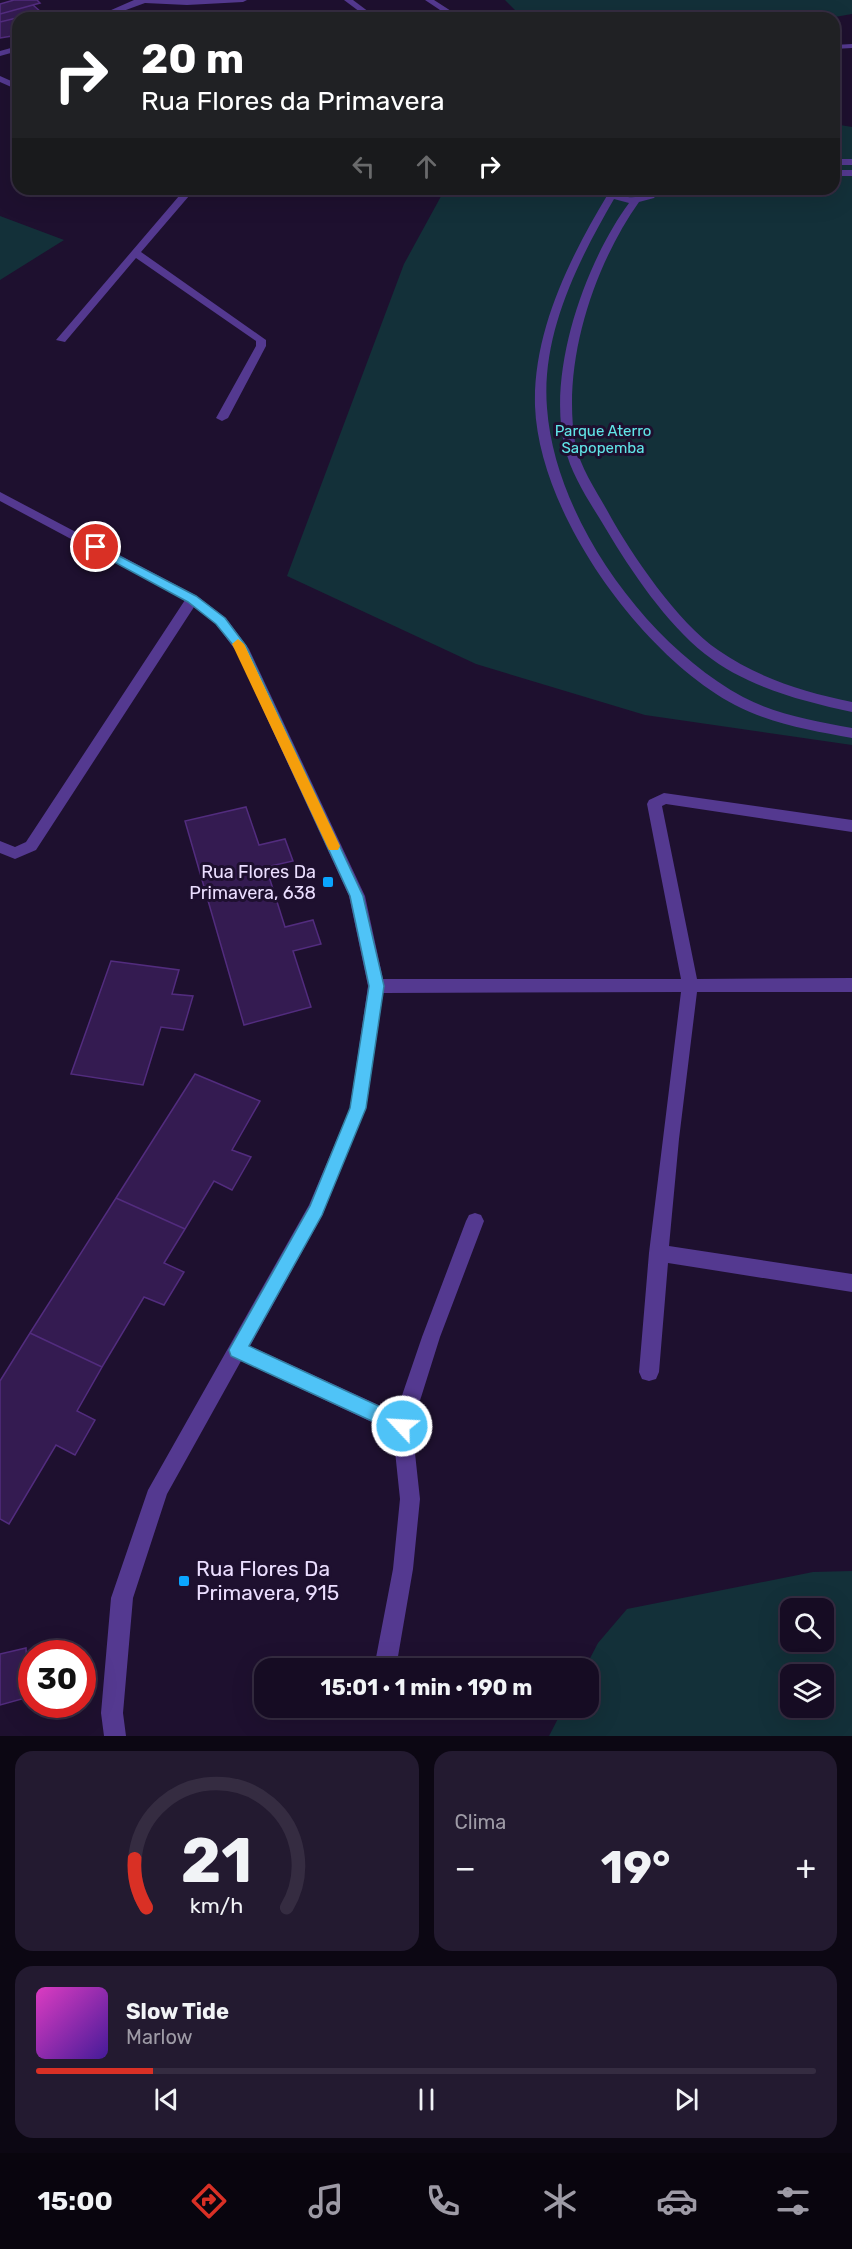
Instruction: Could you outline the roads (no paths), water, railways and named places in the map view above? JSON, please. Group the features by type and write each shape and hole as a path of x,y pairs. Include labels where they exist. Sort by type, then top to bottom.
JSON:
{"street":[{"path":"112,12 140,1 187,3 243,0"},
{"path":"348,0 365,12"},
{"path":"429,0 448,12"},
{"path":"61,340 185,195"},
{"path":"608,195 560,299 544,360 542,408 552,470 570,515 622,596 671,653 737,699 772,716 852,733"},
{"path":"620,195 636,200 652,195"},
{"path":"636,200 613,233 584,302 567,378 569,442 580,470 610,528 661,601 711,652 764,682 852,707"},
{"path":"136,254 261,340 261,346 222,418"},
{"path":"0,496 192,599 221,621 242,649 357,896 376,986 358,1108 316,1210 158,1490 122,1598 112,1713 115,1736"},
{"path":"0,848 15,853 31,846 192,599"},
{"path":"649,1372 658,1253 690,983 654,804 664,798 852,826"},
{"path":"376,986 690,983 852,985"},
{"path":"387,1658 404,1569 410,1499 402,1426 431,1336 475,1221"},
{"path":"658,1253 852,1283"},
{"path":"237,1350 402,1426"}],"place":[{"name":"Rua Flores Da Primavera, 638","path":"328,882"},
{"name":"Rua Flores Da Primavera, 915","path":"184,1581"}],"park label":[{"name":"Parque Aterro Sapopemba","path":"603,440"}]}
